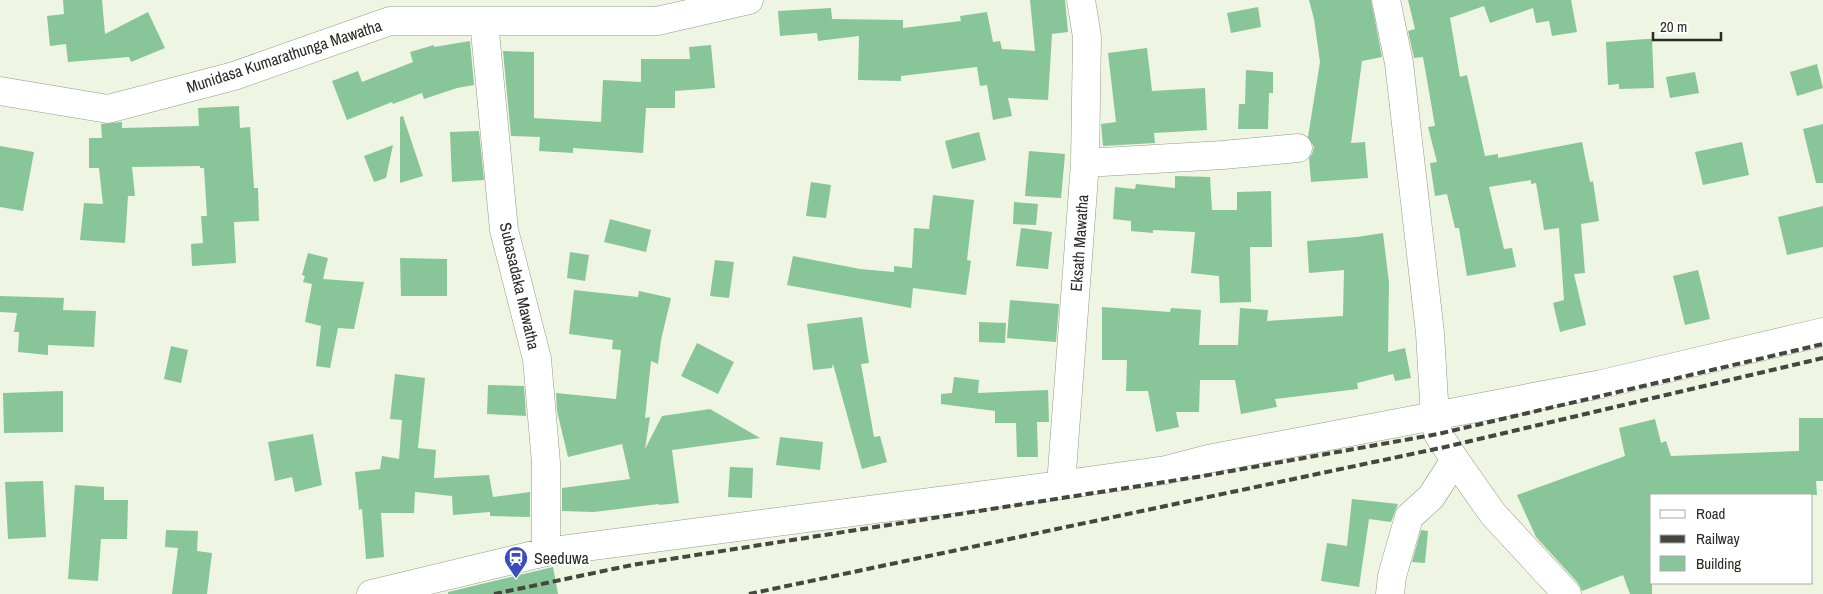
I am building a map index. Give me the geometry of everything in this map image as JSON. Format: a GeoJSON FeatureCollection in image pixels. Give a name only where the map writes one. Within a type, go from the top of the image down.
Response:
{"type":"FeatureCollection","features":[{"type":"Feature","properties":{"kind":"street","name":"Munidasa Kumarathunga Mawatha"},"geometry":{"type":"LineString","coordinates":[[0,91],[108,109],[234,76],[390,21],[484,21],[572,11],[657,21],[749,0]]}},
{"type":"Feature","properties":{"kind":"street","name":"Eksath Mawatha"},"geometry":{"type":"LineString","coordinates":[[1061,485],[1085,163],[1086,37],[1081,0]]}},
{"type":"Feature","properties":{"kind":"street"},"geometry":{"type":"LineString","coordinates":[[1386,0],[1399,63],[1430,333],[1435,417],[1438,434],[1492,514],[1567,594]]}},
{"type":"Feature","properties":{"kind":"street","name":"Subasadaka Mawatha"},"geometry":{"type":"LineString","coordinates":[[484,21],[504,230],[537,359],[546,463],[546,552]]}},
{"type":"Feature","properties":{"kind":"street"},"geometry":{"type":"LineString","coordinates":[[1085,163],[1223,156],[1298,148]]}},
{"type":"Feature","properties":{"kind":"street"},"geometry":{"type":"LineString","coordinates":[[371,594],[546,552],[1166,470],[1208,459],[1602,384],[1823,332]]}},
{"type":"Feature","properties":{"kind":"street"},"geometry":{"type":"LineString","coordinates":[[1390,594],[1392,576],[1409,517],[1431,496],[1454,460]]}},
{"type":"Feature","properties":{"kind":"building"},"geometry":{"type":"Polygon","coordinates":[[[63,0],[102,0],[105,34],[148,12],[165,48],[131,62],[129,57],[68,62],[66,44],[50,46],[47,16],[64,14],[63,0]]]}},
{"type":"Feature","properties":{"kind":"building"},"geometry":{"type":"Polygon","coordinates":[[[1030,0],[1065,0],[1068,32],[1052,34],[1048,100],[1008,98],[1012,116],[993,120],[987,85],[980,86],[977,67],[901,76],[901,81],[858,80],[859,36],[818,41],[817,33],[780,36],[778,11],[831,8],[832,19],[903,20],[903,28],[961,21],[960,16],[987,12],[993,42],[1000,41],[1002,49],[1035,51],[1030,0]]]}},
{"type":"Feature","properties":{"kind":"building"},"geometry":{"type":"Polygon","coordinates":[[[1309,0],[1371,0],[1382,57],[1362,61],[1351,143],[1365,142],[1368,178],[1311,182],[1309,158],[1314,147],[1308,137],[1320,62],[1314,19],[1309,0]]]}},
{"type":"Feature","properties":{"kind":"building"},"geometry":{"type":"Polygon","coordinates":[[[1408,0],[1571,0],[1577,32],[1552,36],[1549,21],[1536,23],[1533,8],[1490,23],[1484,6],[1450,18],[1460,77],[1467,75],[1485,156],[1498,154],[1498,158],[1582,142],[1590,182],[1593,181],[1599,221],[1581,224],[1585,273],[1574,274],[1586,325],[1560,332],[1553,303],[1564,300],[1559,228],[1544,230],[1536,183],[1531,184],[1531,180],[1489,187],[1504,249],[1512,248],[1516,267],[1467,276],[1459,228],[1455,228],[1447,194],[1435,196],[1430,163],[1437,162],[1428,127],[1435,126],[1423,57],[1414,58],[1408,31],[1415,29],[1408,0]]]}},
{"type":"Feature","properties":{"kind":"building"},"geometry":{"type":"Polygon","coordinates":[[[1258,7],[1261,27],[1231,33],[1227,13],[1258,7]]]}},
{"type":"Feature","properties":{"kind":"building"},"geometry":{"type":"Polygon","coordinates":[[[1652,39],[1654,88],[1619,89],[1619,84],[1608,85],[1606,42],[1652,39]]]}},
{"type":"Feature","properties":{"kind":"building"},"geometry":{"type":"Polygon","coordinates":[[[470,41],[474,85],[457,88],[424,99],[422,93],[393,104],[392,102],[347,120],[332,81],[358,71],[362,82],[413,62],[410,52],[434,45],[434,47],[470,41]]]}},
{"type":"Feature","properties":{"kind":"building"},"geometry":{"type":"Polygon","coordinates":[[[711,45],[715,88],[675,91],[675,108],[646,108],[643,153],[573,148],[573,153],[539,151],[540,137],[511,136],[503,51],[534,52],[534,118],[601,122],[603,80],[641,82],[641,59],[690,59],[689,47],[711,45]]]}},
{"type":"Feature","properties":{"kind":"building"},"geometry":{"type":"Polygon","coordinates":[[[1147,48],[1152,91],[1205,88],[1207,130],[1154,133],[1155,143],[1103,146],[1101,124],[1116,122],[1108,53],[1147,48]]]}},
{"type":"Feature","properties":{"kind":"building"},"geometry":{"type":"Polygon","coordinates":[[[1817,64],[1823,88],[1797,96],[1790,72],[1817,64]]]}},
{"type":"Feature","properties":{"kind":"building"},"geometry":{"type":"Polygon","coordinates":[[[1246,70],[1273,72],[1273,93],[1269,93],[1268,129],[1238,129],[1239,104],[1245,104],[1246,70]]]}},
{"type":"Feature","properties":{"kind":"building"},"geometry":{"type":"Polygon","coordinates":[[[1695,72],[1699,93],[1670,98],[1666,77],[1695,72]]]}},
{"type":"Feature","properties":{"kind":"building"},"geometry":{"type":"Polygon","coordinates":[[[239,106],[240,128],[250,127],[254,188],[258,188],[259,221],[234,222],[236,263],[192,266],[191,244],[203,243],[201,216],[207,216],[204,168],[200,168],[200,166],[132,167],[135,196],[128,196],[125,243],[80,240],[84,203],[103,204],[99,168],[89,168],[89,138],[102,138],[101,124],[122,122],[122,128],[199,126],[198,108],[239,106]]]}},
{"type":"Feature","properties":{"kind":"building"},"geometry":{"type":"Polygon","coordinates":[[[403,116],[423,176],[400,183],[400,117],[403,116]]]}},
{"type":"Feature","properties":{"kind":"building"},"geometry":{"type":"Polygon","coordinates":[[[1823,124],[1823,183],[1816,183],[1803,129],[1823,124]]]}},
{"type":"Feature","properties":{"kind":"building"},"geometry":{"type":"Polygon","coordinates":[[[479,131],[484,180],[452,182],[450,132],[479,131]]]}},
{"type":"Feature","properties":{"kind":"building"},"geometry":{"type":"Polygon","coordinates":[[[979,132],[986,160],[952,169],[945,141],[979,132]]]}},
{"type":"Feature","properties":{"kind":"building"},"geometry":{"type":"Polygon","coordinates":[[[1742,142],[1749,175],[1703,185],[1695,152],[1742,142]]]}},
{"type":"Feature","properties":{"kind":"building"},"geometry":{"type":"Polygon","coordinates":[[[393,145],[386,178],[374,182],[364,156],[393,145]]]}},
{"type":"Feature","properties":{"kind":"building"},"geometry":{"type":"Polygon","coordinates":[[[0,146],[34,152],[23,211],[0,207],[0,146]]]}},
{"type":"Feature","properties":{"kind":"building"},"geometry":{"type":"Polygon","coordinates":[[[1029,151],[1065,154],[1061,198],[1025,196],[1029,151]]]}},
{"type":"Feature","properties":{"kind":"building"},"geometry":{"type":"Polygon","coordinates":[[[1175,176],[1210,177],[1212,210],[1237,210],[1237,192],[1271,191],[1272,247],[1250,247],[1251,302],[1220,303],[1219,276],[1191,273],[1195,232],[1153,230],[1153,233],[1131,231],[1131,221],[1113,219],[1115,187],[1135,189],[1136,184],[1175,188],[1175,176]]]}},
{"type":"Feature","properties":{"kind":"building"},"geometry":{"type":"Polygon","coordinates":[[[811,182],[831,185],[826,218],[806,216],[811,182]]]}},
{"type":"Feature","properties":{"kind":"building"},"geometry":{"type":"Polygon","coordinates":[[[933,195],[974,200],[967,260],[971,261],[966,295],[913,288],[911,308],[787,285],[793,256],[860,269],[894,272],[894,266],[912,268],[914,228],[929,229],[933,195]]]}},
{"type":"Feature","properties":{"kind":"building"},"geometry":{"type":"Polygon","coordinates":[[[1014,202],[1038,204],[1036,225],[1013,224],[1014,202]]]}},
{"type":"Feature","properties":{"kind":"building"},"geometry":{"type":"Polygon","coordinates":[[[1823,206],[1823,247],[1787,255],[1778,217],[1823,206]]]}},
{"type":"Feature","properties":{"kind":"building"},"geometry":{"type":"Polygon","coordinates":[[[610,219],[651,230],[646,252],[604,242],[610,219]]]}},
{"type":"Feature","properties":{"kind":"building"},"geometry":{"type":"Polygon","coordinates":[[[1021,228],[1052,232],[1048,269],[1016,266],[1021,228]]]}},
{"type":"Feature","properties":{"kind":"building"},"geometry":{"type":"Polygon","coordinates":[[[1383,233],[1389,283],[1388,352],[1405,348],[1411,378],[1395,381],[1393,374],[1357,383],[1358,389],[1275,399],[1277,407],[1241,414],[1235,380],[1200,380],[1199,412],[1176,412],[1179,427],[1156,432],[1148,391],[1126,391],[1127,360],[1102,360],[1102,307],[1170,312],[1171,308],[1201,310],[1199,345],[1238,345],[1240,308],[1268,310],[1267,321],[1343,316],[1344,270],[1309,273],[1307,241],[1383,233]]]}},
{"type":"Feature","properties":{"kind":"building"},"geometry":{"type":"Polygon","coordinates":[[[570,252],[589,255],[585,281],[567,278],[570,252]]]}},
{"type":"Feature","properties":{"kind":"building"},"geometry":{"type":"Polygon","coordinates":[[[308,253],[328,258],[323,279],[364,282],[354,329],[338,328],[330,368],[316,366],[321,326],[305,322],[312,284],[303,282],[305,276],[302,275],[308,253]]]}},
{"type":"Feature","properties":{"kind":"building"},"geometry":{"type":"Polygon","coordinates":[[[400,258],[447,259],[447,296],[401,296],[400,258]]]}},
{"type":"Feature","properties":{"kind":"building"},"geometry":{"type":"Polygon","coordinates":[[[715,260],[734,262],[729,298],[710,296],[715,260]]]}},
{"type":"Feature","properties":{"kind":"building"},"geometry":{"type":"Polygon","coordinates":[[[1698,270],[1710,319],[1685,325],[1673,276],[1698,270]]]}},
{"type":"Feature","properties":{"kind":"building"},"geometry":{"type":"Polygon","coordinates":[[[574,290],[638,297],[639,291],[671,298],[661,340],[658,364],[651,361],[645,418],[650,417],[645,449],[662,416],[710,409],[760,438],[672,450],[679,503],[594,512],[562,511],[562,488],[630,479],[622,444],[568,457],[557,411],[556,393],[616,399],[621,350],[612,349],[613,340],[569,334],[574,290]]]}},
{"type":"Feature","properties":{"kind":"building"},"geometry":{"type":"Polygon","coordinates":[[[0,296],[64,298],[63,310],[96,311],[94,347],[48,345],[48,355],[18,352],[19,332],[14,332],[17,313],[0,312],[0,296]]]}},
{"type":"Feature","properties":{"kind":"building"},"geometry":{"type":"Polygon","coordinates":[[[1010,300],[1059,304],[1056,342],[1007,338],[1010,300]]]}},
{"type":"Feature","properties":{"kind":"building"},"geometry":{"type":"Polygon","coordinates":[[[862,317],[869,363],[861,364],[874,437],[880,436],[887,462],[862,469],[833,364],[832,368],[813,370],[807,324],[862,317]]]}},
{"type":"Feature","properties":{"kind":"building"},"geometry":{"type":"Polygon","coordinates":[[[979,322],[1006,323],[1005,343],[979,342],[979,322]]]}},
{"type":"Feature","properties":{"kind":"building"},"geometry":{"type":"Polygon","coordinates":[[[697,343],[734,362],[718,394],[681,376],[697,343]]]}},
{"type":"Feature","properties":{"kind":"building"},"geometry":{"type":"Polygon","coordinates":[[[171,346],[188,350],[181,383],[164,379],[171,346]]]}},
{"type":"Feature","properties":{"kind":"building"},"geometry":{"type":"Polygon","coordinates":[[[395,374],[425,378],[418,448],[436,450],[434,478],[489,475],[493,497],[530,492],[530,517],[490,516],[490,512],[453,515],[452,496],[415,492],[414,513],[381,513],[384,557],[366,559],[362,509],[359,510],[355,472],[380,469],[382,456],[399,459],[402,420],[390,419],[395,374]]]}},
{"type":"Feature","properties":{"kind":"building"},"geometry":{"type":"Polygon","coordinates":[[[954,377],[979,380],[978,393],[1048,390],[1049,422],[1037,422],[1038,457],[1017,457],[1016,423],[995,423],[995,411],[941,404],[941,394],[952,393],[954,377]]]}},
{"type":"Feature","properties":{"kind":"building"},"geometry":{"type":"Polygon","coordinates":[[[488,385],[524,386],[526,416],[487,414],[488,385]]]}},
{"type":"Feature","properties":{"kind":"building"},"geometry":{"type":"Polygon","coordinates":[[[63,391],[63,432],[4,433],[3,393],[63,391]]]}},
{"type":"Feature","properties":{"kind":"building"},"geometry":{"type":"Polygon","coordinates":[[[1799,418],[1823,418],[1823,481],[1816,481],[1817,495],[1650,494],[1650,584],[1652,584],[1652,594],[1630,594],[1623,575],[1582,591],[1578,583],[1536,537],[1517,495],[1625,456],[1619,428],[1655,419],[1661,443],[1666,441],[1671,456],[1799,451],[1799,418]]]}},
{"type":"Feature","properties":{"kind":"building"},"geometry":{"type":"Polygon","coordinates":[[[313,434],[322,485],[295,492],[292,477],[275,481],[268,442],[313,434]]]}},
{"type":"Feature","properties":{"kind":"building"},"geometry":{"type":"Polygon","coordinates":[[[780,437],[823,442],[820,470],[776,465],[780,437]]]}},
{"type":"Feature","properties":{"kind":"building"},"geometry":{"type":"Polygon","coordinates":[[[730,467],[753,468],[752,498],[728,497],[730,467]]]}},
{"type":"Feature","properties":{"kind":"building"},"geometry":{"type":"Polygon","coordinates":[[[43,481],[46,537],[8,539],[5,482],[43,481]]]}},
{"type":"Feature","properties":{"kind":"building"},"geometry":{"type":"Polygon","coordinates":[[[75,485],[104,487],[104,500],[128,500],[127,539],[101,539],[98,581],[68,579],[75,485]]]}},
{"type":"Feature","properties":{"kind":"building"},"geometry":{"type":"Polygon","coordinates":[[[1352,499],[1398,504],[1391,522],[1369,519],[1359,587],[1321,581],[1327,543],[1347,546],[1352,499]]]}},
{"type":"Feature","properties":{"kind":"building"},"geometry":{"type":"Polygon","coordinates":[[[166,530],[198,531],[197,551],[212,553],[207,594],[172,594],[178,548],[165,547],[166,530]]]}},
{"type":"Feature","properties":{"kind":"building"},"geometry":{"type":"Polygon","coordinates":[[[1421,530],[1428,531],[1425,563],[1412,562],[1421,530]]]}},
{"type":"Feature","properties":{"kind":"building","name":"Seeduwa"},"geometry":{"type":"Polygon","coordinates":[[[553,567],[558,594],[448,594],[448,592],[553,567]]]}},
{"type":"Feature","properties":{"kind":"railway"},"geometry":{"type":"LineString","coordinates":[[494,594],[632,565],[1203,476],[1438,434],[1823,344]]}},
{"type":"Feature","properties":{"kind":"railway"},"geometry":{"type":"LineString","coordinates":[[749,594],[1445,447],[1823,358]]}},
{"type":"Feature","properties":{"kind":"place","name":"Seeduwa"},"geometry":{"type":"Point","coordinates":[516,579]}}]}
